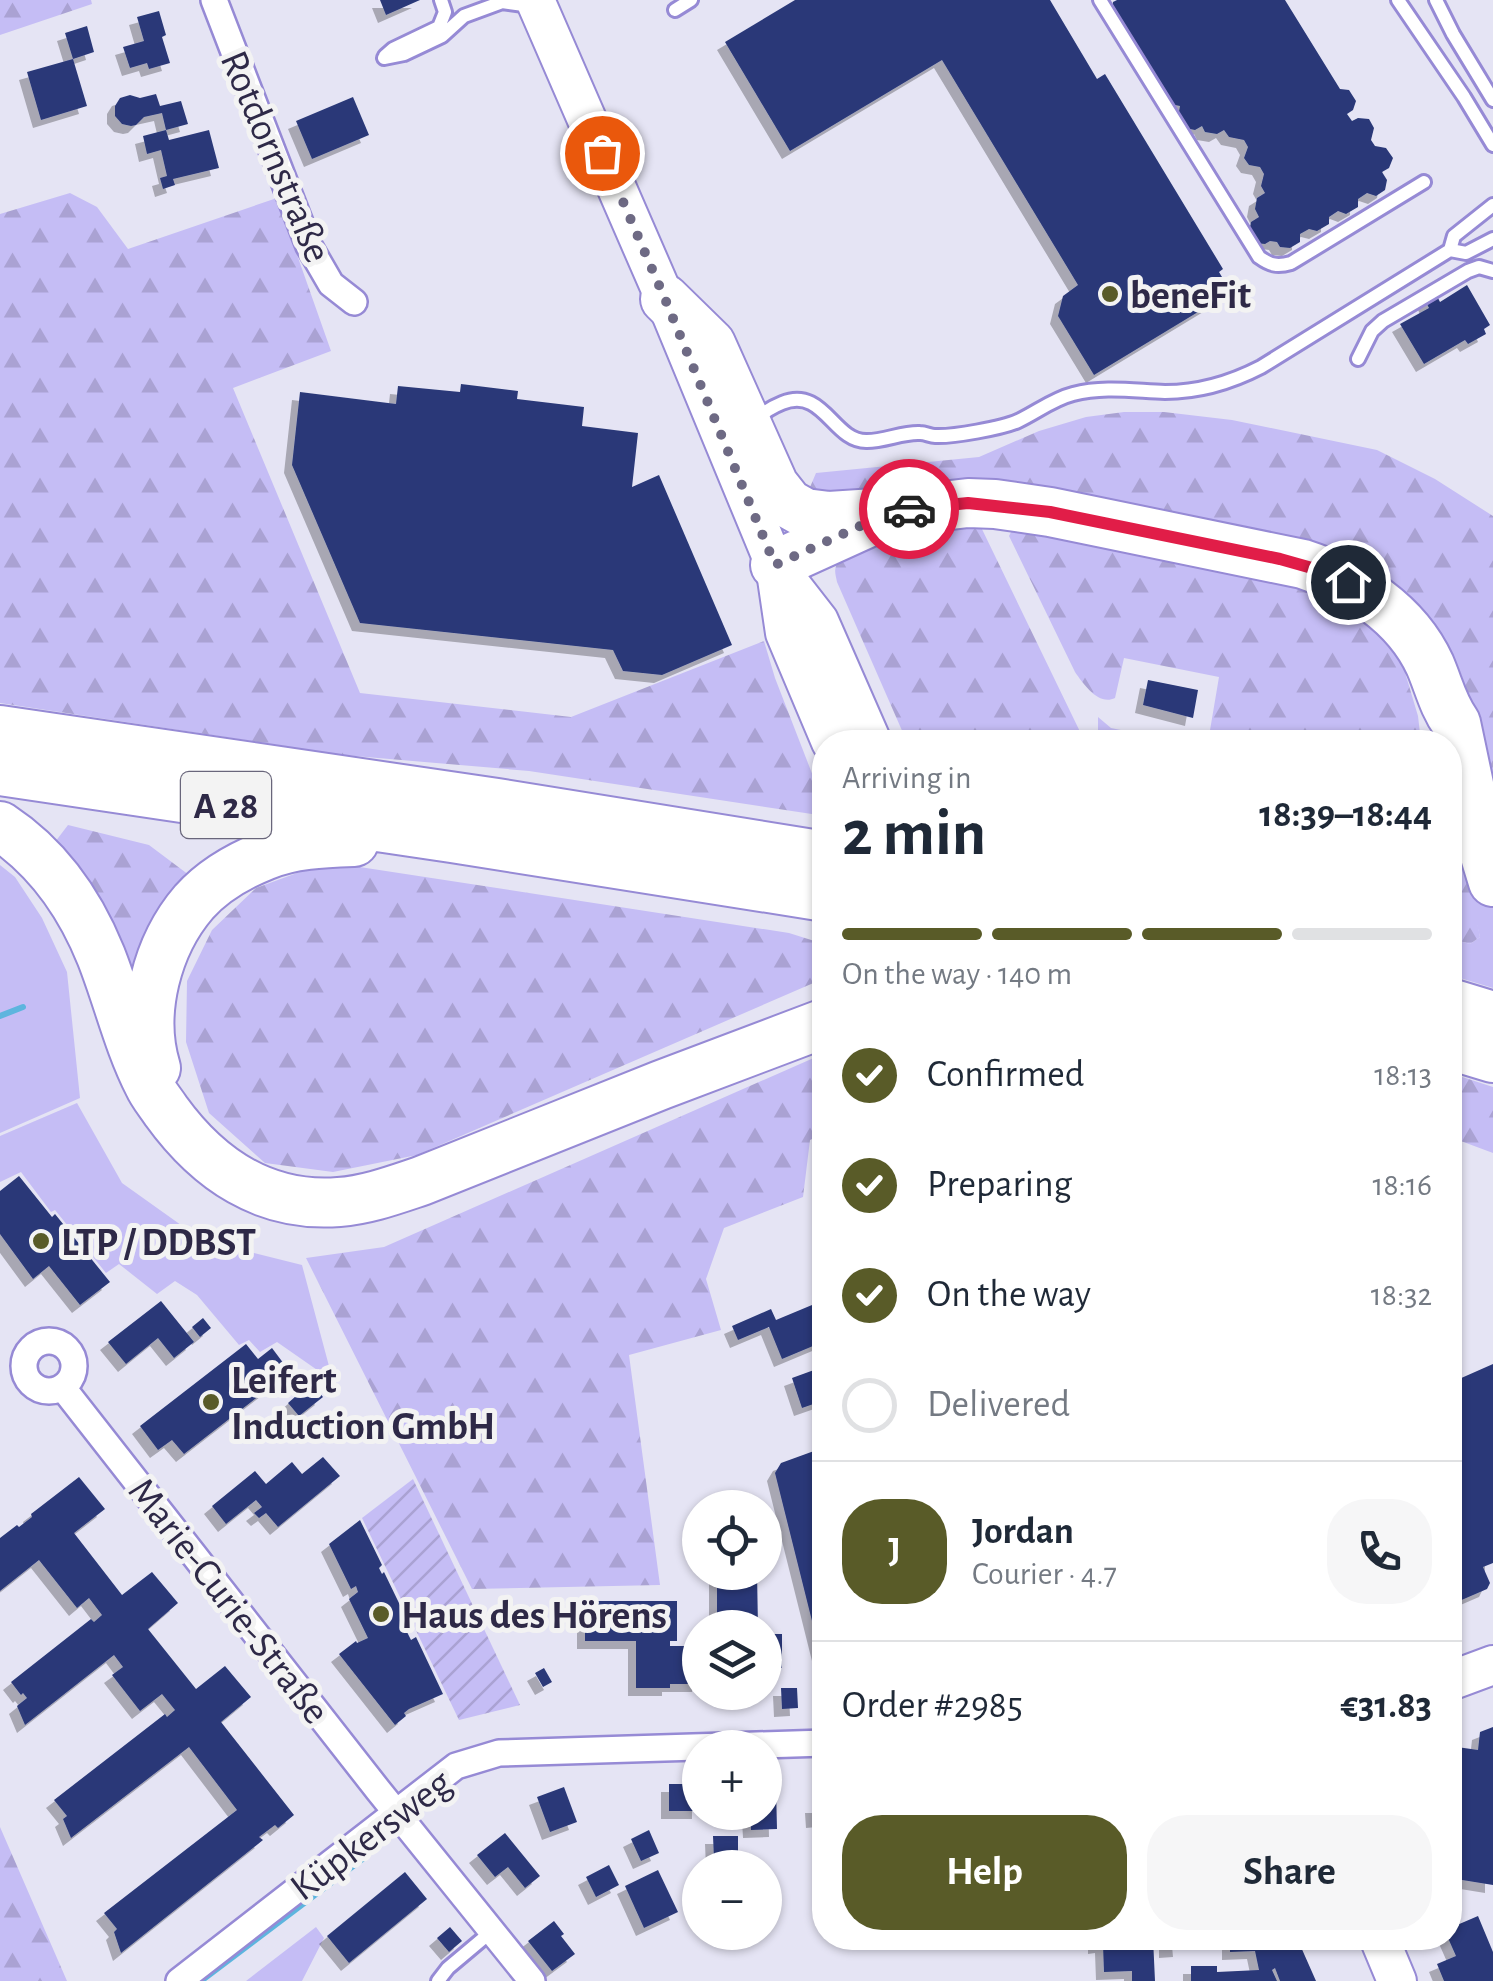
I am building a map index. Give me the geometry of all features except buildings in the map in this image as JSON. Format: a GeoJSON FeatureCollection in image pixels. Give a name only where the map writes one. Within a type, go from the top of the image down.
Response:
{"type":"FeatureCollection","features":[{"type":"Feature","properties":{"kind":"highway"},"geometry":{"type":"LineString","coordinates":[[665,299],[774,410],[774,485],[789,504],[805,514],[891,512],[968,503],[1050,512],[1319,570],[1363,590],[1407,630],[1428,661],[1443,725]]}},
{"type":"Feature","properties":{"kind":"highway"},"geometry":{"type":"LineString","coordinates":[[775,565],[891,512]]}},
{"type":"Feature","properties":{"kind":"highway","name":"A 28"},"geometry":{"type":"LineString","coordinates":[[0,730],[812,854]]}},
{"type":"Feature","properties":{"kind":"highway"},"geometry":{"type":"LineString","coordinates":[[1462,751],[1493,882]]}},
{"type":"Feature","properties":{"kind":"highway","name":"A 28"},"geometry":{"type":"LineString","coordinates":[[0,771],[812,895]]}},
{"type":"Feature","properties":{"kind":"highway"},"geometry":{"type":"LineString","coordinates":[[0,826],[38,856],[82,916],[150,1088],[180,1131],[206,1158],[245,1184],[290,1200],[339,1202],[420,1181],[812,1028]]}},
{"type":"Feature","properties":{"kind":"highway"},"geometry":{"type":"LineString","coordinates":[[180,1131],[154,1060],[150,1022],[154,978],[170,939],[194,902],[224,876],[266,854],[315,844],[452,838]]}},
{"type":"Feature","properties":{"kind":"highway"},"geometry":{"type":"LineString","coordinates":[[1462,1007],[1493,1016]]}},
{"type":"Feature","properties":{"kind":"highway"},"geometry":{"type":"LineString","coordinates":[[1462,1049],[1493,1058]]}},
{"type":"Feature","properties":{"kind":"street","name":"Rotdornstraße"},"geometry":{"type":"LineString","coordinates":[[214,0],[309,246],[331,284],[354,302]]}},
{"type":"Feature","properties":{"kind":"street"},"geometry":{"type":"LineString","coordinates":[[536,4],[665,299],[775,565],[785,634],[826,730]]}},
{"type":"Feature","properties":{"kind":"street"},"geometry":{"type":"LineString","coordinates":[[775,565],[819,621],[867,730]]}},
{"type":"Feature","properties":{"kind":"street","name":"Marie-Curie-Straße"},"geometry":{"type":"LineString","coordinates":[[63,1388],[530,1980]]}},
{"type":"Feature","properties":{"kind":"street"},"geometry":{"type":"LineString","coordinates":[[1462,1677],[1493,1665]]}},
{"type":"Feature","properties":{"kind":"street","name":"Küpkersweg"},"geometry":{"type":"LineString","coordinates":[[180,1981],[456,1766],[499,1753],[812,1743]]}},
{"type":"Feature","properties":{"kind":"street"},"geometry":{"type":"LineString","coordinates":[[1384,1950],[1397,1981]]}},
{"type":"Feature","properties":{"kind":"lane"},"geometry":{"type":"LineString","coordinates":[[441,0],[446,12],[439,26],[393,49],[384,58],[404,54],[442,36],[464,16],[502,2],[536,4]]}},
{"type":"Feature","properties":{"kind":"lane"},"geometry":{"type":"LineString","coordinates":[[675,10],[692,0]]}},
{"type":"Feature","properties":{"kind":"lane"},"geometry":{"type":"LineString","coordinates":[[1100,0],[1259,256],[1268,264],[1291,263],[1424,182]]}},
{"type":"Feature","properties":{"kind":"lane"},"geometry":{"type":"LineString","coordinates":[[1398,0],[1493,145]]}},
{"type":"Feature","properties":{"kind":"lane"},"geometry":{"type":"LineString","coordinates":[[1436,0],[1493,100]]}},
{"type":"Feature","properties":{"kind":"lane"},"geometry":{"type":"LineString","coordinates":[[1450,250],[1454,236],[1493,205]]}},
{"type":"Feature","properties":{"kind":"lane"},"geometry":{"type":"LineString","coordinates":[[774,410],[806,400],[823,410],[846,434],[866,441],[997,427],[1018,422],[1072,394],[1106,389],[1201,390],[1261,367],[1450,250],[1466,252],[1493,239]]}},
{"type":"Feature","properties":{"kind":"lane"},"geometry":{"type":"LineString","coordinates":[[1358,359],[1372,332],[1383,321],[1468,271],[1479,267],[1493,271]]}},
{"type":"Feature","properties":{"kind":"lane"},"geometry":{"type":"LineString","coordinates":[[438,1981],[492,1931]]}},
{"type":"Feature","properties":{"kind":"green space"},"geometry":{"type":"Polygon","coordinates":[[[0,0],[91,0],[92,4],[0,35],[0,0]]]}},
{"type":"Feature","properties":{"kind":"green space"},"geometry":{"type":"Polygon","coordinates":[[[70,193],[97,207],[128,249],[277,198],[331,351],[233,388],[360,693],[571,717],[764,641],[812,773],[812,814],[529,771],[343,755],[0,703],[0,214],[70,193]]]}},
{"type":"Feature","properties":{"kind":"green space"},"geometry":{"type":"Polygon","coordinates":[[[1124,412],[1232,420],[1377,450],[1435,479],[1493,516],[1493,811],[1474,715],[1448,646],[1421,613],[1370,575],[805,499],[816,473],[979,457],[1039,431],[1086,417],[1124,412]]]}},
{"type":"Feature","properties":{"kind":"green space"},"geometry":{"type":"Polygon","coordinates":[[[980,525],[1079,730],[902,730],[835,572],[845,557],[860,549],[926,532],[980,525]]]}},
{"type":"Feature","properties":{"kind":"green space"},"geometry":{"type":"Polygon","coordinates":[[[1033,526],[1341,597],[1391,646],[1404,669],[1420,730],[1210,730],[1219,677],[1124,658],[1115,698],[1098,697],[1075,672],[1009,536],[1012,530],[1033,526]]]}},
{"type":"Feature","properties":{"kind":"green space"},"geometry":{"type":"Polygon","coordinates":[[[1098,717],[1111,728],[1121,730],[1098,730],[1098,717]]]}},
{"type":"Feature","properties":{"kind":"green space"},"geometry":{"type":"Polygon","coordinates":[[[1462,803],[1493,905],[1493,988],[1462,979],[1462,942],[1470,944],[1480,937],[1462,864],[1462,803]]]}},
{"type":"Feature","properties":{"kind":"green space"},"geometry":{"type":"Polygon","coordinates":[[[68,825],[149,845],[197,881],[143,973],[124,969],[52,846],[68,825]]]}},
{"type":"Feature","properties":{"kind":"green space"},"geometry":{"type":"Polygon","coordinates":[[[1462,860],[1480,937],[1470,944],[1462,942],[1462,860]]]}},
{"type":"Feature","properties":{"kind":"green space"},"geometry":{"type":"Polygon","coordinates":[[[327,862],[789,933],[812,940],[812,984],[417,1155],[333,1172],[265,1163],[209,1113],[186,1042],[187,981],[212,930],[256,888],[327,862]]]}},
{"type":"Feature","properties":{"kind":"green space"},"geometry":{"type":"Polygon","coordinates":[[[0,865],[15,877],[42,918],[67,972],[80,1098],[0,1133],[0,865]]]}},
{"type":"Feature","properties":{"kind":"green space"},"geometry":{"type":"Polygon","coordinates":[[[812,1059],[812,1139],[803,1197],[724,1228],[706,1279],[721,1330],[629,1355],[660,1585],[472,1589],[306,1258],[384,1247],[812,1059]]]}},
{"type":"Feature","properties":{"kind":"green space"},"geometry":{"type":"Polygon","coordinates":[[[1462,1077],[1493,1087],[1493,1153],[1462,1141],[1462,1077]]]}},
{"type":"Feature","properties":{"kind":"green space"},"geometry":{"type":"Polygon","coordinates":[[[77,1103],[122,1183],[202,1240],[302,1265],[333,1381],[277,1342],[260,1352],[249,1340],[239,1345],[197,1295],[175,1281],[157,1294],[119,1264],[106,1273],[21,1172],[0,1182],[0,1136],[77,1103]]]}},
{"type":"Feature","properties":{"kind":"green space"},"geometry":{"type":"Polygon","coordinates":[[[413,1479],[520,1705],[459,1720],[362,1518],[413,1479]]]}},
{"type":"Feature","properties":{"kind":"green space"},"geometry":{"type":"Polygon","coordinates":[[[0,1827],[67,1981],[0,1981],[0,1827]]]}},
{"type":"Feature","properties":{"kind":"green space"},"geometry":{"type":"Polygon","coordinates":[[[316,1927],[324,1938],[302,1981],[246,1981],[316,1927]]]}},
{"type":"Feature","properties":{"kind":"waterway"},"geometry":{"type":"LineString","coordinates":[[0,1016],[23,1007]]}},
{"type":"Feature","properties":{"kind":"waterway"},"geometry":{"type":"LineString","coordinates":[[201,1981],[365,1857]]}},
{"type":"Feature","properties":{"kind":"way so far"},"geometry":{"type":"LineString","coordinates":[[602,153],[775,565],[891,512],[909,509]]}},
{"type":"Feature","properties":{"kind":"place","name":"beneFit"},"geometry":{"type":"Point","coordinates":[1110,294]}},
{"type":"Feature","properties":{"kind":"place","name":"LTP / DDBST"},"geometry":{"type":"Point","coordinates":[41,1241]}},
{"type":"Feature","properties":{"kind":"place","name":"Leifert Induction GmbH"},"geometry":{"type":"Point","coordinates":[211,1402]}},
{"type":"Feature","properties":{"kind":"place","name":"Haus des Hörens"},"geometry":{"type":"Point","coordinates":[381,1614]}},
{"type":"Feature","properties":{"kind":"route"},"geometry":{"type":"LineString","coordinates":[[909,509],[968,503],[1050,512],[1280,559],[1348,582]]}}]}
